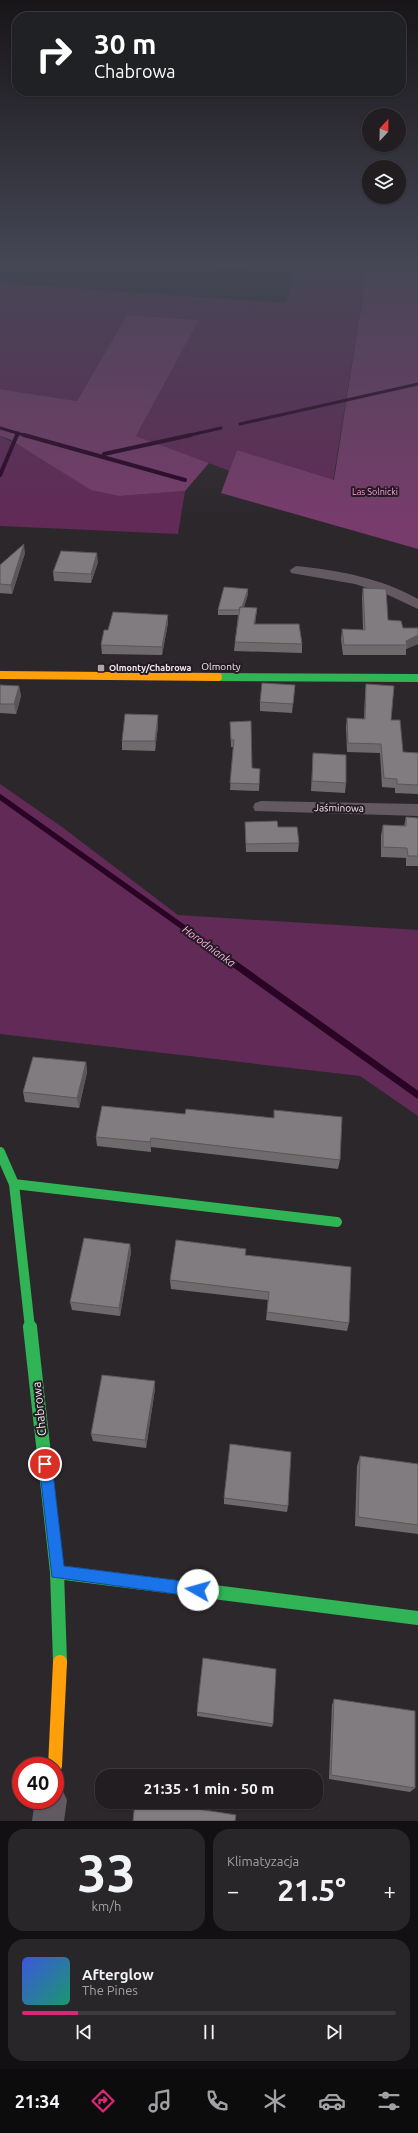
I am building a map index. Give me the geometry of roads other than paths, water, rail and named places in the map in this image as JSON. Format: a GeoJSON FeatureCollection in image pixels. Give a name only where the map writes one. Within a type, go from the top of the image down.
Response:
{"type":"FeatureCollection","features":[{"type":"Feature","properties":{"kind":"street"},"geometry":{"type":"LineString","coordinates":[[296,570],[332,575],[385,590],[407,598],[418,606]]}},
{"type":"Feature","properties":{"kind":"street","name":"Olmonty"},"geometry":{"type":"LineString","coordinates":[[0,675],[418,678]]}},
{"type":"Feature","properties":{"kind":"street","name":"Jaśminowa"},"geometry":{"type":"LineString","coordinates":[[260,807],[418,810]]}},
{"type":"Feature","properties":{"kind":"street","name":"Chabrowa"},"geometry":{"type":"LineString","coordinates":[[0,1152],[14,1184],[57,1572],[60,1668],[55,1757]]}},
{"type":"Feature","properties":{"kind":"street"},"geometry":{"type":"LineString","coordinates":[[14,1184],[337,1222]]}},
{"type":"Feature","properties":{"kind":"street"},"geometry":{"type":"LineString","coordinates":[[57,1572],[418,1618]]}},
{"type":"Feature","properties":{"kind":"street"},"geometry":{"type":"LineString","coordinates":[[48,1821],[50,1809]]}},
{"type":"Feature","properties":{"kind":"waterway"},"geometry":{"type":"LineString","coordinates":[[240,424],[418,384]]}},
{"type":"Feature","properties":{"kind":"waterway"},"geometry":{"type":"LineString","coordinates":[[0,428],[18,433]]}},
{"type":"Feature","properties":{"kind":"waterway"},"geometry":{"type":"LineString","coordinates":[[186,436],[221,428]]}},
{"type":"Feature","properties":{"kind":"waterway"},"geometry":{"type":"LineString","coordinates":[[18,433],[27,436]]}},
{"type":"Feature","properties":{"kind":"waterway"},"geometry":{"type":"LineString","coordinates":[[0,475],[17,435]]}},
{"type":"Feature","properties":{"kind":"waterway"},"geometry":{"type":"LineString","coordinates":[[24,435],[185,480]]}},
{"type":"Feature","properties":{"kind":"waterway"},"geometry":{"type":"LineString","coordinates":[[104,454],[191,435]]}},
{"type":"Feature","properties":{"kind":"waterway","name":"Horodnianka"},"geometry":{"type":"LineString","coordinates":[[0,797],[214,949]]}},
{"type":"Feature","properties":{"kind":"waterway","name":"Horodnianka"},"geometry":{"type":"LineString","coordinates":[[212,948],[418,1095]]}},
{"type":"Feature","properties":{"kind":"place","name":"Olmonty/Chabrowa"},"geometry":{"type":"Point","coordinates":[101,668]}},
{"type":"Feature","properties":{"kind":"park label","name":"Las Solnicki"},"geometry":{"type":"Point","coordinates":[375,492]}}]}
